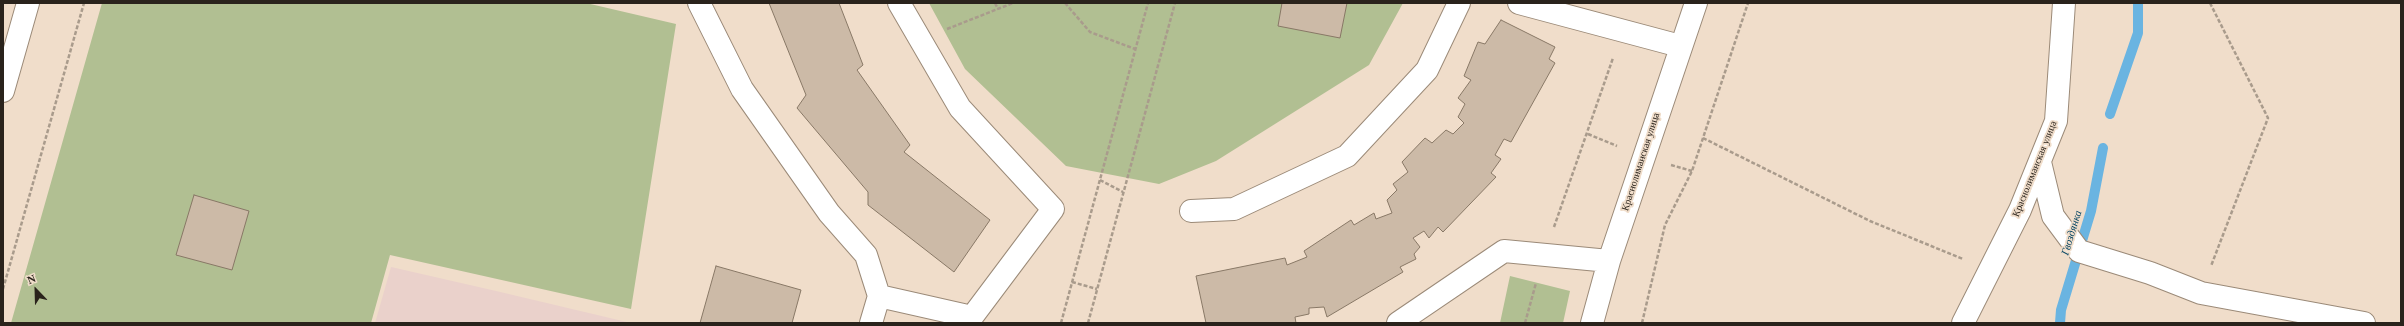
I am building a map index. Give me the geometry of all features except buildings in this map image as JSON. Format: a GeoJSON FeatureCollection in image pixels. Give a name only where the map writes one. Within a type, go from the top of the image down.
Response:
{"type":"FeatureCollection","features":[{"type":"Feature","properties":{"kind":"street"},"geometry":{"type":"LineString","coordinates":[[3,91],[28,3]]}},
{"type":"Feature","properties":{"kind":"street"},"geometry":{"type":"LineString","coordinates":[[699,3],[742,89],[829,213],[866,255],[879,296],[871,323]]}},
{"type":"Feature","properties":{"kind":"street"},"geometry":{"type":"LineString","coordinates":[[879,296],[972,317],[1053,209],[960,108],[899,3]]}},
{"type":"Feature","properties":{"kind":"street"},"geometry":{"type":"LineString","coordinates":[[1191,211],[1234,209],[1347,156],[1427,70],[1459,3]]}},
{"type":"Feature","properties":{"kind":"street"},"geometry":{"type":"LineString","coordinates":[[1519,3],[1680,46]]}},
{"type":"Feature","properties":{"kind":"street","name":"Краснолиманская улица"},"geometry":{"type":"LineString","coordinates":[[1592,323],[1609,261],[1680,46],[1696,3]]}},
{"type":"Feature","properties":{"kind":"street","name":"Краснолиманская улица"},"geometry":{"type":"LineString","coordinates":[[1963,323],[2020,210],[2056,121],[2064,3]]}},
{"type":"Feature","properties":{"kind":"street"},"geometry":{"type":"LineString","coordinates":[[2040,162],[2053,216],[2079,251],[2150,273],[2201,293],[2364,323]]}},
{"type":"Feature","properties":{"kind":"street"},"geometry":{"type":"LineString","coordinates":[[1398,323],[1504,251],[1609,261]]}},
{"type":"Feature","properties":{"kind":"path"},"geometry":{"type":"LineString","coordinates":[[3,289],[84,3]]}},
{"type":"Feature","properties":{"kind":"path"},"geometry":{"type":"LineString","coordinates":[[995,3],[998,9]]}},
{"type":"Feature","properties":{"kind":"path"},"geometry":{"type":"LineString","coordinates":[[920,40],[1013,3]]}},
{"type":"Feature","properties":{"kind":"path"},"geometry":{"type":"LineString","coordinates":[[1065,3],[1090,32],[1135,49]]}},
{"type":"Feature","properties":{"kind":"path"},"geometry":{"type":"LineString","coordinates":[[1061,323],[1148,3]]}},
{"type":"Feature","properties":{"kind":"path"},"geometry":{"type":"LineString","coordinates":[[1088,323],[1175,3]]}},
{"type":"Feature","properties":{"kind":"path"},"geometry":{"type":"LineString","coordinates":[[1642,323],[1665,225],[1692,171],[1748,3]]}},
{"type":"Feature","properties":{"kind":"path"},"geometry":{"type":"LineString","coordinates":[[2201,293],[2268,118],[2210,3]]}},
{"type":"Feature","properties":{"kind":"path"},"geometry":{"type":"LineString","coordinates":[[1525,323],[1544,255],[1588,134],[1622,30]]}},
{"type":"Feature","properties":{"kind":"path"},"geometry":{"type":"LineString","coordinates":[[1703,138],[1870,221],[1990,270]]}},
{"type":"Feature","properties":{"kind":"path"},"geometry":{"type":"LineString","coordinates":[[1100,180],[1123,192]]}},
{"type":"Feature","properties":{"kind":"path"},"geometry":{"type":"LineString","coordinates":[[1072,282],[1097,289]]}},
{"type":"Feature","properties":{"kind":"shaded area"},"geometry":{"type":"Polygon","coordinates":[[[391,267],[496,291],[631,323],[375,323],[391,267]]]}},
{"type":"Feature","properties":{"kind":"green space"},"geometry":{"type":"Polygon","coordinates":[[[102,3],[586,3],[676,24],[631,309],[390,255],[371,323],[11,323],[102,3]]]}},
{"type":"Feature","properties":{"kind":"green space"},"geometry":{"type":"Polygon","coordinates":[[[929,3],[1403,3],[1369,65],[1216,161],[1159,184],[1066,166],[965,69],[929,3]]]}},
{"type":"Feature","properties":{"kind":"green space"},"geometry":{"type":"Polygon","coordinates":[[[1510,276],[1570,291],[1563,323],[1500,323],[1510,276]]]}},
{"type":"Feature","properties":{"kind":"waterway","name":"Гвоздянка"},"geometry":{"type":"LineString","coordinates":[[2110,114],[2138,33],[2138,3]]}},
{"type":"Feature","properties":{"kind":"waterway","name":"Гвоздянка"},"geometry":{"type":"LineString","coordinates":[[2060,323],[2061,310],[2091,211],[2103,148]]}}]}
